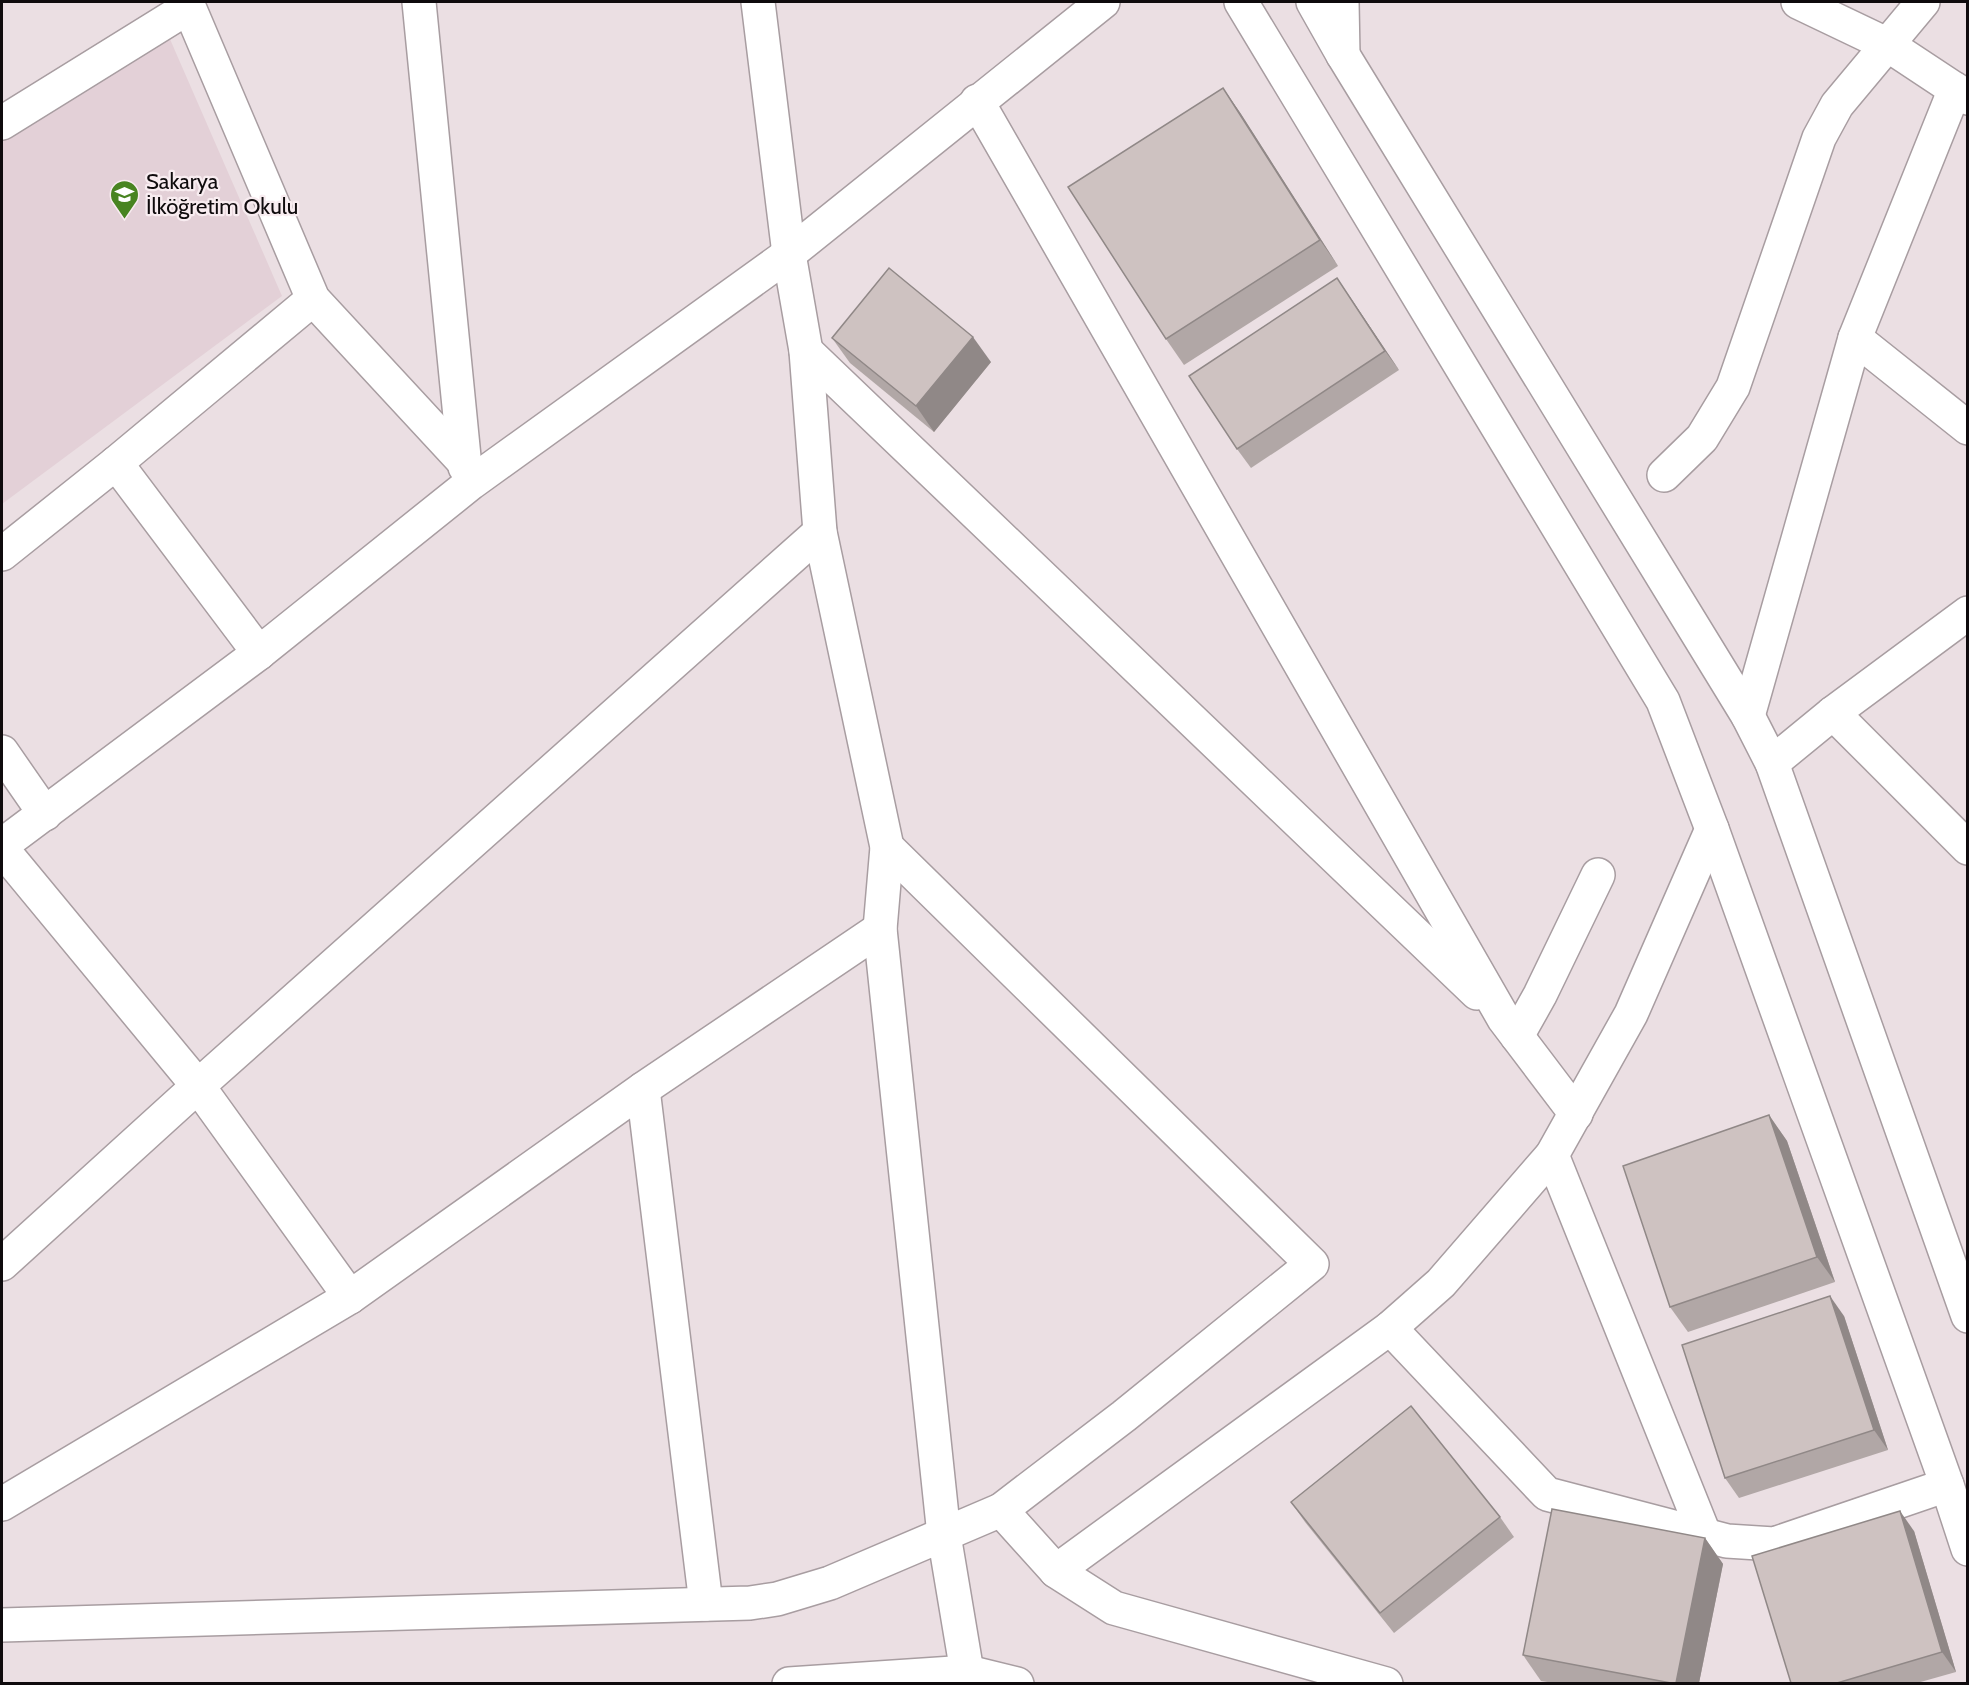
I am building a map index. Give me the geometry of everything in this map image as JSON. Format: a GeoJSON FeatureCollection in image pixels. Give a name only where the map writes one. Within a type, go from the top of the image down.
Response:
{"type":"FeatureCollection","features":[{"type":"Feature","properties":{"kind":"street"},"geometry":{"type":"LineString","coordinates":[[419,2],[468,473]]}},
{"type":"Feature","properties":{"kind":"street"},"geometry":{"type":"LineString","coordinates":[[758,2],[789,254],[806,351],[820,532],[887,847],[880,929],[944,1535],[969,1678]]}},
{"type":"Feature","properties":{"kind":"street"},"geometry":{"type":"LineString","coordinates":[[350,1297],[198,1086],[2,847],[260,653],[468,473],[789,254],[1103,2]]}},
{"type":"Feature","properties":{"kind":"street"},"geometry":{"type":"LineString","coordinates":[[1242,2],[1663,701],[1712,829],[1968,1549]]}},
{"type":"Feature","properties":{"kind":"street"},"geometry":{"type":"LineString","coordinates":[[1313,2],[1343,55],[1748,716],[1772,763],[1968,1316]]}},
{"type":"Feature","properties":{"kind":"street"},"geometry":{"type":"LineString","coordinates":[[1342,2],[1343,55]]}},
{"type":"Feature","properties":{"kind":"street"},"geometry":{"type":"LineString","coordinates":[[1748,716],[1855,338],[1961,94],[1888,45],[1798,2]]}},
{"type":"Feature","properties":{"kind":"street"},"geometry":{"type":"LineString","coordinates":[[1664,475],[1702,438],[1733,387],[1819,138],[1837,105],[1923,2]]}},
{"type":"Feature","properties":{"kind":"street"},"geometry":{"type":"LineString","coordinates":[[2,123],[189,7],[313,298],[468,473]]}},
{"type":"Feature","properties":{"kind":"street"},"geometry":{"type":"LineString","coordinates":[[977,101],[1511,1027],[1576,1114]]}},
{"type":"Feature","properties":{"kind":"street"},"geometry":{"type":"LineString","coordinates":[[2,554],[116,463],[313,298]]}},
{"type":"Feature","properties":{"kind":"street"},"geometry":{"type":"LineString","coordinates":[[1855,338],[1968,428]]}},
{"type":"Feature","properties":{"kind":"street"},"geometry":{"type":"LineString","coordinates":[[806,351],[1511,1027]]}},
{"type":"Feature","properties":{"kind":"street"},"geometry":{"type":"LineString","coordinates":[[116,463],[260,653]]}},
{"type":"Feature","properties":{"kind":"street"},"geometry":{"type":"LineString","coordinates":[[2,1264],[198,1086],[820,532]]}},
{"type":"Feature","properties":{"kind":"street"},"geometry":{"type":"LineString","coordinates":[[1772,763],[1833,713],[1968,612]]}},
{"type":"Feature","properties":{"kind":"street"},"geometry":{"type":"LineString","coordinates":[[1833,713],[1968,848]]}},
{"type":"Feature","properties":{"kind":"street"},"geometry":{"type":"LineString","coordinates":[[2,752],[45,814]]}},
{"type":"Feature","properties":{"kind":"street"},"geometry":{"type":"LineString","coordinates":[[1056,1571],[1390,1328],[1441,1282],[1552,1155],[1631,1014],[1712,829]]}},
{"type":"Feature","properties":{"kind":"street"},"geometry":{"type":"LineString","coordinates":[[2,1625],[750,1604],[777,1599],[830,1583],[1001,1510],[1124,1416],[1312,1264],[887,847]]}},
{"type":"Feature","properties":{"kind":"street"},"geometry":{"type":"LineString","coordinates":[[1511,1027],[1540,995],[1598,875]]}},
{"type":"Feature","properties":{"kind":"street"},"geometry":{"type":"LineString","coordinates":[[2,1504],[350,1297],[643,1089],[880,929]]}},
{"type":"Feature","properties":{"kind":"street"},"geometry":{"type":"LineString","coordinates":[[643,1089],[706,1604]]}},
{"type":"Feature","properties":{"kind":"street"},"geometry":{"type":"LineString","coordinates":[[1552,1155],[1705,1536]]}},
{"type":"Feature","properties":{"kind":"street"},"geometry":{"type":"LineString","coordinates":[[1390,1328],[1547,1494],[1727,1541],[1774,1544],[1947,1485]]}},
{"type":"Feature","properties":{"kind":"street"},"geometry":{"type":"LineString","coordinates":[[1001,1510],[1056,1571],[1114,1608],[1386,1683]]}},
{"type":"Feature","properties":{"kind":"street"},"geometry":{"type":"LineString","coordinates":[[789,1683],[969,1678],[1017,1683]]}},
{"type":"Feature","properties":{"kind":"shaded area","name":"Sakarya İlköğretim Okulu"},"geometry":{"type":"Polygon","coordinates":[[[166,30],[282,296],[2,504],[2,142],[166,30]]]}},
{"type":"Feature","properties":{"kind":"building"},"geometry":{"type":"Polygon","coordinates":[[[1223,88],[1320,240],[1166,339],[1068,187],[1223,88]]]}},
{"type":"Feature","properties":{"kind":"building"},"geometry":{"type":"Polygon","coordinates":[[[889,268],[973,337],[916,406],[832,338],[889,268]]]}},
{"type":"Feature","properties":{"kind":"building"},"geometry":{"type":"Polygon","coordinates":[[[1337,278],[1385,351],[1237,449],[1189,376],[1337,278]]]}},
{"type":"Feature","properties":{"kind":"building"},"geometry":{"type":"Polygon","coordinates":[[[1769,1115],[1817,1257],[1670,1307],[1623,1166],[1769,1115]]]}},
{"type":"Feature","properties":{"kind":"building"},"geometry":{"type":"Polygon","coordinates":[[[1830,1296],[1874,1430],[1725,1478],[1682,1345],[1830,1296]]]}},
{"type":"Feature","properties":{"kind":"building"},"geometry":{"type":"Polygon","coordinates":[[[1411,1406],[1500,1517],[1380,1613],[1291,1502],[1411,1406]]]}},
{"type":"Feature","properties":{"kind":"building"},"geometry":{"type":"Polygon","coordinates":[[[1552,1509],[1705,1538],[1676,1683],[1523,1655],[1552,1509]]]}},
{"type":"Feature","properties":{"kind":"building"},"geometry":{"type":"Polygon","coordinates":[[[1900,1511],[1942,1652],[1837,1683],[1791,1683],[1752,1556],[1900,1511]]]}},
{"type":"Feature","properties":{"kind":"place","name":"Sakarya İlköğretim Okulu"},"geometry":{"type":"Point","coordinates":[125,220]}}]}
